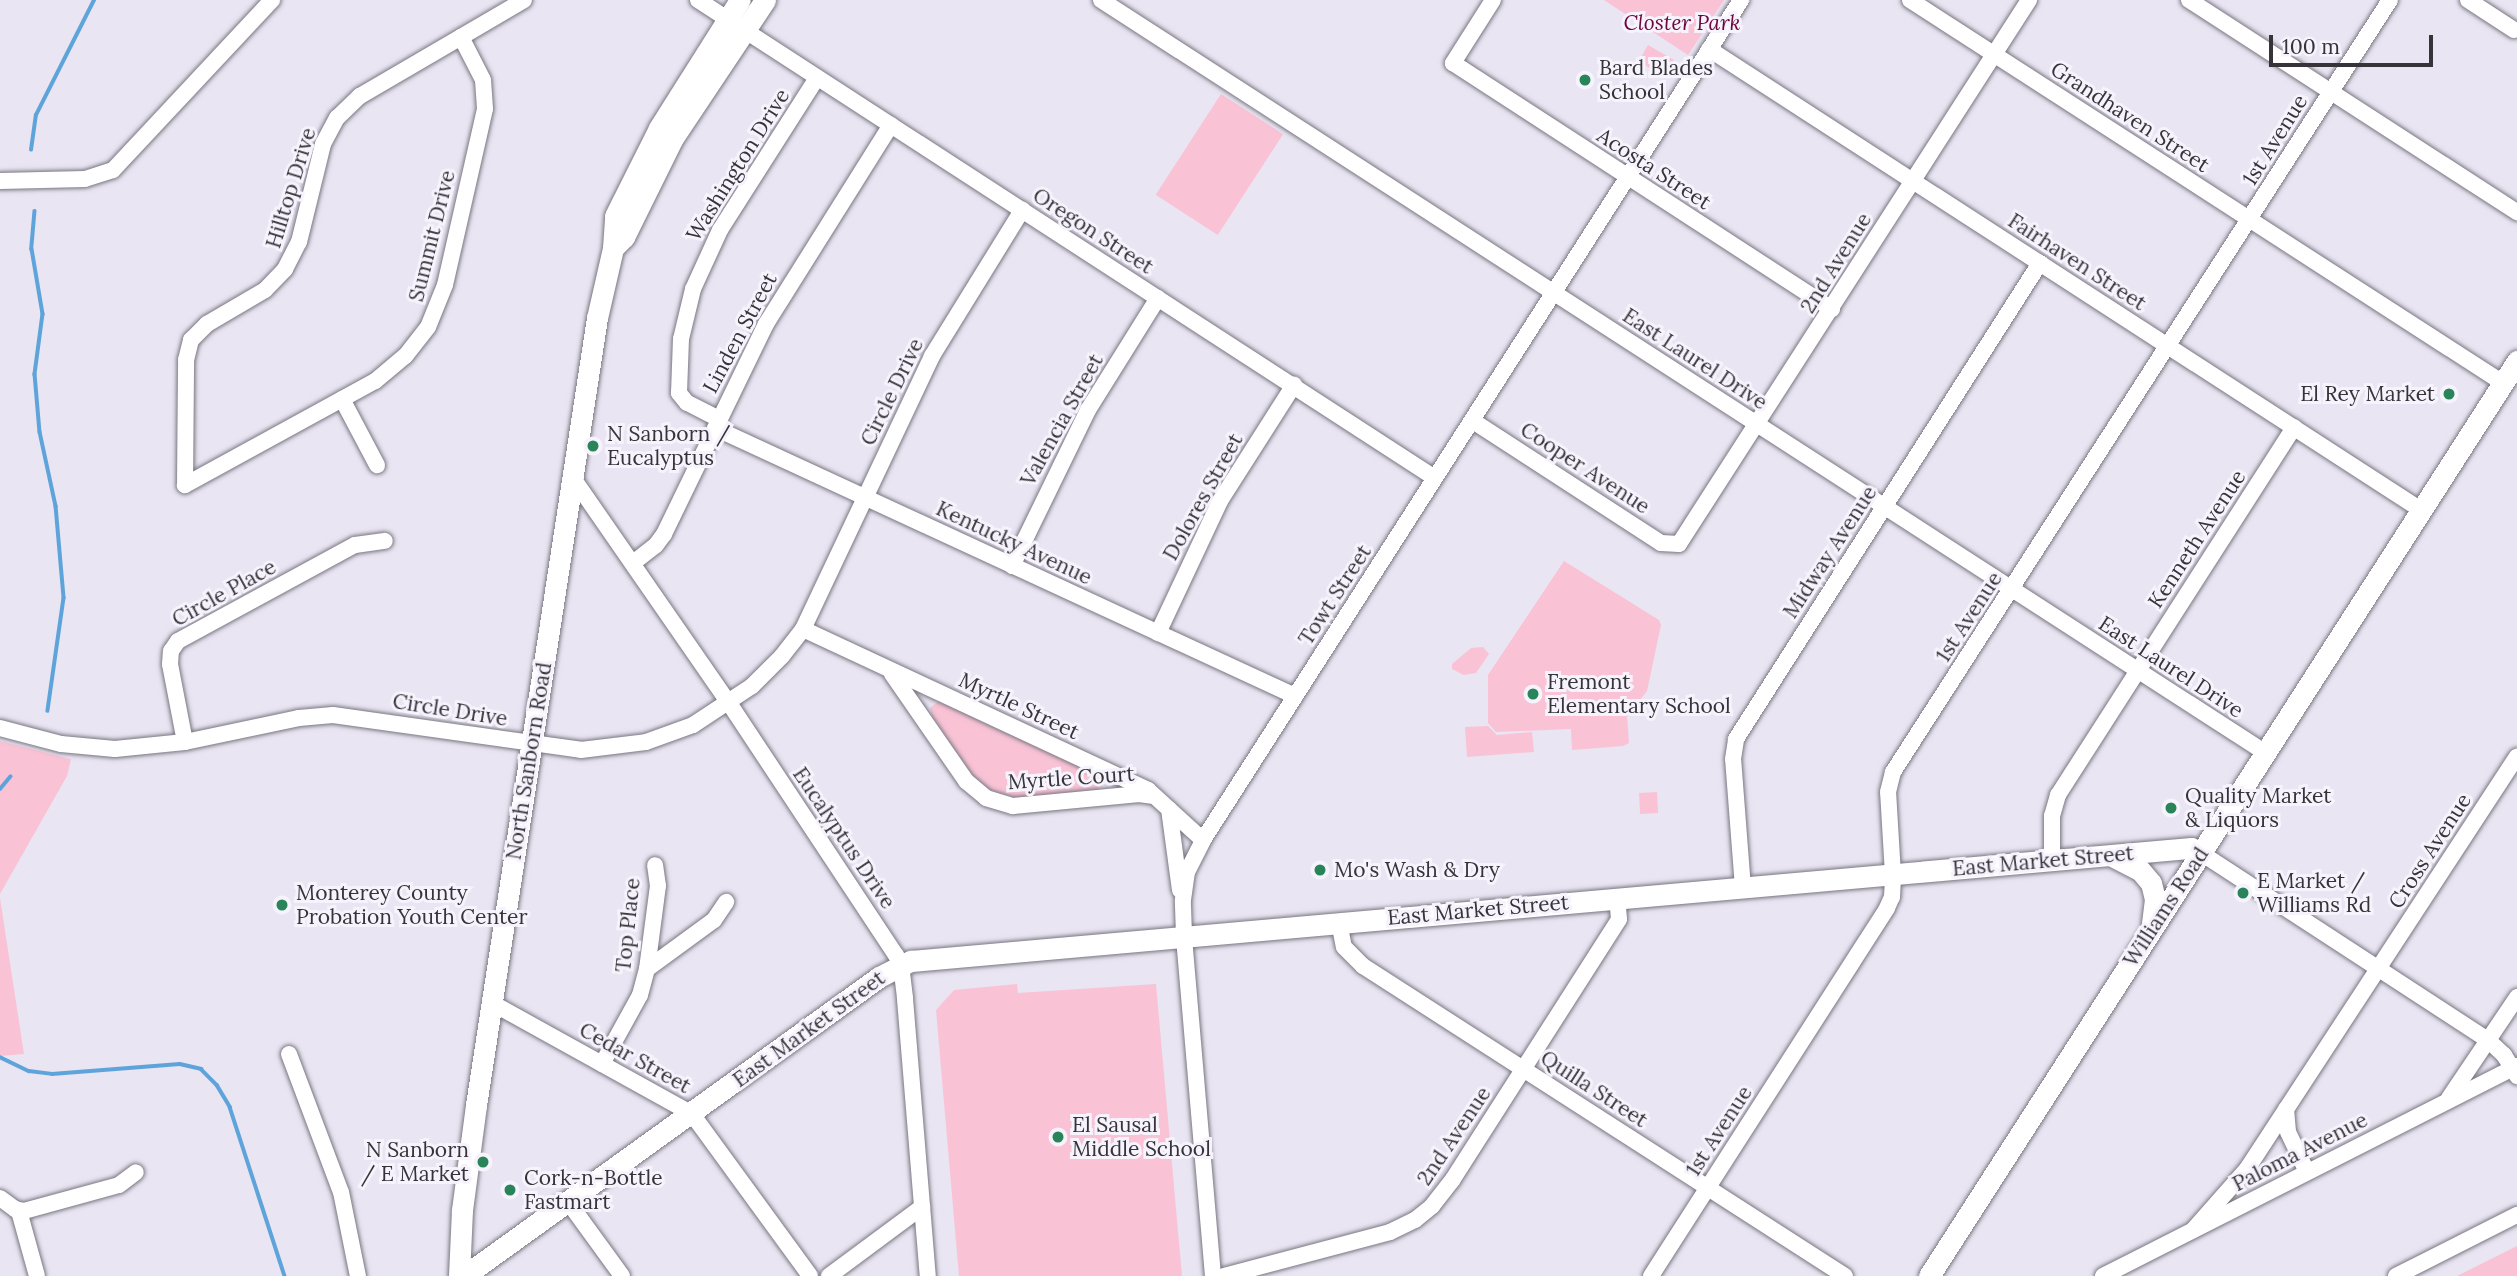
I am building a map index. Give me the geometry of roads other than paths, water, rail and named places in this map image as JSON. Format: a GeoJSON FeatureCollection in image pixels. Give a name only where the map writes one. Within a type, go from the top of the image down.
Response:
{"type":"FeatureCollection","features":[{"type":"Feature","properties":{"kind":"main road","name":"North Sanborn Road"},"geometry":{"type":"LineString","coordinates":[[461,1276],[462,1210],[492,1003],[597,318],[613,248],[624,237],[738,16],[765,0]]}},
{"type":"Feature","properties":{"kind":"main road","name":"Williams Road"},"geometry":{"type":"LineString","coordinates":[[1929,1276],[2517,361]]}},
{"type":"Feature","properties":{"kind":"main road","name":"East Market Street"},"geometry":{"type":"LineString","coordinates":[[461,1276],[569,1203],[879,977],[901,965],[939,957],[2191,848],[2201,853]]}},
{"type":"Feature","properties":{"kind":"main road"},"geometry":{"type":"LineString","coordinates":[[2110,856],[2140,870],[2151,883],[2155,899],[2151,931]]}},
{"type":"Feature","properties":{"kind":"street"},"geometry":{"type":"LineString","coordinates":[[0,181],[85,179],[113,170],[272,0]]}},
{"type":"Feature","properties":{"kind":"street","name":"Hilltop Drive"},"geometry":{"type":"LineString","coordinates":[[185,485],[186,360],[191,341],[207,324],[265,290],[285,269],[299,242],[323,144],[343,111],[359,96],[524,0]]}},
{"type":"Feature","properties":{"kind":"street","name":"Oregon Street"},"geometry":{"type":"LineString","coordinates":[[698,0],[738,16],[817,78],[1435,478]]}},
{"type":"Feature","properties":{"kind":"street","name":"East Laurel Drive"},"geometry":{"type":"LineString","coordinates":[[1101,0],[2266,753]]}},
{"type":"Feature","properties":{"kind":"street","name":"Towt Street"},"geometry":{"type":"LineString","coordinates":[[1213,1276],[1184,935],[1187,872],[1203,840],[1741,0]]}},
{"type":"Feature","properties":{"kind":"street","name":"Grandhaven Street"},"geometry":{"type":"LineString","coordinates":[[1910,0],[2502,383]]}},
{"type":"Feature","properties":{"kind":"street","name":"2nd Avenue"},"geometry":{"type":"LineString","coordinates":[[1675,545],[1683,541],[2029,0]]}},
{"type":"Feature","properties":{"kind":"street"},"geometry":{"type":"LineString","coordinates":[[2189,0],[2517,212]]}},
{"type":"Feature","properties":{"kind":"street","name":"1st Avenue"},"geometry":{"type":"LineString","coordinates":[[1651,1276],[1887,908],[1893,875],[1888,799],[1893,772],[2390,0]]}},
{"type":"Feature","properties":{"kind":"street"},"geometry":{"type":"LineString","coordinates":[[2468,0],[2514,30]]}},
{"type":"Feature","properties":{"kind":"street","name":"Acosta Street"},"geometry":{"type":"LineString","coordinates":[[1488,2],[1453,63],[1832,309]]}},
{"type":"Feature","properties":{"kind":"street","name":"Summit Drive"},"geometry":{"type":"LineString","coordinates":[[185,485],[375,381],[405,356],[428,327],[445,285],[485,100],[481,74],[461,37]]}},
{"type":"Feature","properties":{"kind":"street","name":"Fairhaven Street"},"geometry":{"type":"LineString","coordinates":[[1709,49],[2421,510]]}},
{"type":"Feature","properties":{"kind":"street","name":"Washington Drive"},"geometry":{"type":"LineString","coordinates":[[717,423],[687,403],[679,393],[681,339],[693,289],[720,230],[817,78]]}},
{"type":"Feature","properties":{"kind":"street","name":"Linden Street"},"geometry":{"type":"LineString","coordinates":[[633,562],[652,550],[664,534],[777,304],[891,125]]}},
{"type":"Feature","properties":{"kind":"street","name":"Circle Drive"},"geometry":{"type":"LineString","coordinates":[[0,728],[44,741],[94,748],[134,748],[185,742],[299,718],[333,715],[533,745],[599,749],[646,742],[684,729],[729,703],[770,669],[803,629],[942,338],[1022,209]]}},
{"type":"Feature","properties":{"kind":"street","name":"Midway Avenue"},"geometry":{"type":"LineString","coordinates":[[1743,888],[1733,768],[1735,744],[2040,263]]}},
{"type":"Feature","properties":{"kind":"street","name":"Valencia Street"},"geometry":{"type":"LineString","coordinates":[[1012,566],[1078,428],[1158,298]]}},
{"type":"Feature","properties":{"kind":"street","name":"Dolores Street"},"geometry":{"type":"LineString","coordinates":[[1158,633],[1220,501],[1294,385]]}},
{"type":"Feature","properties":{"kind":"street"},"geometry":{"type":"LineString","coordinates":[[342,399],[377,465]]}},
{"type":"Feature","properties":{"kind":"street","name":"Cooper Avenue"},"geometry":{"type":"LineString","coordinates":[[1473,421],[1661,543],[1675,545]]}},
{"type":"Feature","properties":{"kind":"street","name":"Kentucky Avenue"},"geometry":{"type":"LineString","coordinates":[[717,423],[865,498],[1295,696]]}},
{"type":"Feature","properties":{"kind":"street","name":"Kenneth Avenue"},"geometry":{"type":"LineString","coordinates":[[2052,861],[2052,816],[2058,796],[2294,427]]}},
{"type":"Feature","properties":{"kind":"street","name":"Eucalyptus Drive"},"geometry":{"type":"LineString","coordinates":[[573,478],[729,703],[888,941],[901,965],[928,1276]]}},
{"type":"Feature","properties":{"kind":"street","name":"Circle Place"},"geometry":{"type":"LineString","coordinates":[[185,742],[170,664],[171,651],[178,641],[355,545],[385,541]]}},
{"type":"Feature","properties":{"kind":"street","name":"Myrtle Street"},"geometry":{"type":"LineString","coordinates":[[803,629],[1099,766],[1164,803],[1203,840]]}},
{"type":"Feature","properties":{"kind":"street","name":"Myrtle Court"},"geometry":{"type":"LineString","coordinates":[[885,668],[897,679],[970,787],[991,801],[1013,806],[1139,794],[1164,803]]}},
{"type":"Feature","properties":{"kind":"street"},"geometry":{"type":"LineString","coordinates":[[928,723],[925,712],[929,701],[941,697],[952,698]]}},
{"type":"Feature","properties":{"kind":"street","name":"Cross Avenue"},"geometry":{"type":"LineString","coordinates":[[2193,1230],[2237,1182],[2517,756]]}},
{"type":"Feature","properties":{"kind":"street"},"geometry":{"type":"LineString","coordinates":[[1090,799],[1106,786],[1105,775],[1099,766]]}},
{"type":"Feature","properties":{"kind":"street"},"geometry":{"type":"LineString","coordinates":[[1164,803],[1183,912]]}},
{"type":"Feature","properties":{"kind":"street","name":"East Market Street"},"geometry":{"type":"LineString","coordinates":[[2201,853],[2489,1041],[2500,1050],[2516,1071]]}},
{"type":"Feature","properties":{"kind":"street","name":"Top Place"},"geometry":{"type":"LineString","coordinates":[[602,1064],[640,995],[647,969],[659,887],[655,865]]}},
{"type":"Feature","properties":{"kind":"street","name":"2nd Avenue"},"geometry":{"type":"LineString","coordinates":[[1224,1276],[1390,1233],[1415,1220],[1447,1188],[1619,919],[1617,898]]}},
{"type":"Feature","properties":{"kind":"street"},"geometry":{"type":"LineString","coordinates":[[647,969],[714,920],[726,902]]}},
{"type":"Feature","properties":{"kind":"street","name":"Quilla Street"},"geometry":{"type":"LineString","coordinates":[[1339,922],[1344,947],[1357,961],[1845,1276]]}},
{"type":"Feature","properties":{"kind":"street"},"geometry":{"type":"LineString","coordinates":[[2445,1103],[2517,997]]}},
{"type":"Feature","properties":{"kind":"street","name":"Cedar Street"},"geometry":{"type":"LineString","coordinates":[[492,1003],[692,1114],[810,1276]]}},
{"type":"Feature","properties":{"kind":"street"},"geometry":{"type":"LineString","coordinates":[[289,1054],[341,1192],[358,1276]]}},
{"type":"Feature","properties":{"kind":"street","name":"Paloma Avenue"},"geometry":{"type":"LineString","coordinates":[[2103,1276],[2445,1103],[2516,1071]]}},
{"type":"Feature","properties":{"kind":"street"},"geometry":{"type":"LineString","coordinates":[[2286,1109],[2288,1132],[2307,1172]]}},
{"type":"Feature","properties":{"kind":"street"},"geometry":{"type":"LineString","coordinates":[[19,1211],[119,1185],[136,1172]]}},
{"type":"Feature","properties":{"kind":"street"},"geometry":{"type":"LineString","coordinates":[[0,1198],[19,1211],[37,1276]]}},
{"type":"Feature","properties":{"kind":"street"},"geometry":{"type":"LineString","coordinates":[[569,1203],[622,1276]]}},
{"type":"Feature","properties":{"kind":"street"},"geometry":{"type":"LineString","coordinates":[[829,1276],[922,1207]]}},
{"type":"Feature","properties":{"kind":"street"},"geometry":{"type":"LineString","coordinates":[[2396,1276],[2517,1215]]}},
{"type":"Feature","properties":{"kind":"waterway"},"geometry":{"type":"LineString","coordinates":[[31,150],[36,115],[94,0]]}},
{"type":"Feature","properties":{"kind":"waterway"},"geometry":{"type":"LineString","coordinates":[[35,211],[32,249],[43,314],[35,374],[40,432],[56,506],[64,598],[48,711]]}},
{"type":"Feature","properties":{"kind":"waterway"},"geometry":{"type":"LineString","coordinates":[[0,789],[10,777]]}},
{"type":"Feature","properties":{"kind":"waterway"},"geometry":{"type":"LineString","coordinates":[[0,1057],[29,1071],[52,1074],[180,1064],[201,1069],[217,1085],[230,1107],[285,1276]]}},
{"type":"Feature","properties":{"kind":"place","name":"Bard Blades School"},"geometry":{"type":"Point","coordinates":[1585,80]}},
{"type":"Feature","properties":{"kind":"place","name":"El Rey Market"},"geometry":{"type":"Point","coordinates":[2449,394]}},
{"type":"Feature","properties":{"kind":"place","name":"N Sanborn / Eucalyptus"},"geometry":{"type":"Point","coordinates":[593,446]}},
{"type":"Feature","properties":{"kind":"place","name":"Fremont Elementary School"},"geometry":{"type":"Point","coordinates":[1533,694]}},
{"type":"Feature","properties":{"kind":"place","name":"Quality Market & Liquors"},"geometry":{"type":"Point","coordinates":[2171,808]}},
{"type":"Feature","properties":{"kind":"place","name":"Mo's Wash & Dry"},"geometry":{"type":"Point","coordinates":[1320,870]}},
{"type":"Feature","properties":{"kind":"place","name":"E Market / Williams Rd"},"geometry":{"type":"Point","coordinates":[2243,893]}},
{"type":"Feature","properties":{"kind":"place","name":"Monterey County Probation Youth Center"},"geometry":{"type":"Point","coordinates":[282,905]}},
{"type":"Feature","properties":{"kind":"place","name":"El Sausal Middle School"},"geometry":{"type":"Point","coordinates":[1058,1137]}},
{"type":"Feature","properties":{"kind":"place","name":"N Sanborn / E Market"},"geometry":{"type":"Point","coordinates":[483,1162]}},
{"type":"Feature","properties":{"kind":"place","name":"Cork-n-Bottle Fastmart"},"geometry":{"type":"Point","coordinates":[510,1190]}},
{"type":"Feature","properties":{"kind":"park label","name":"Closter Park"},"geometry":{"type":"Point","coordinates":[1682,23]}}]}
